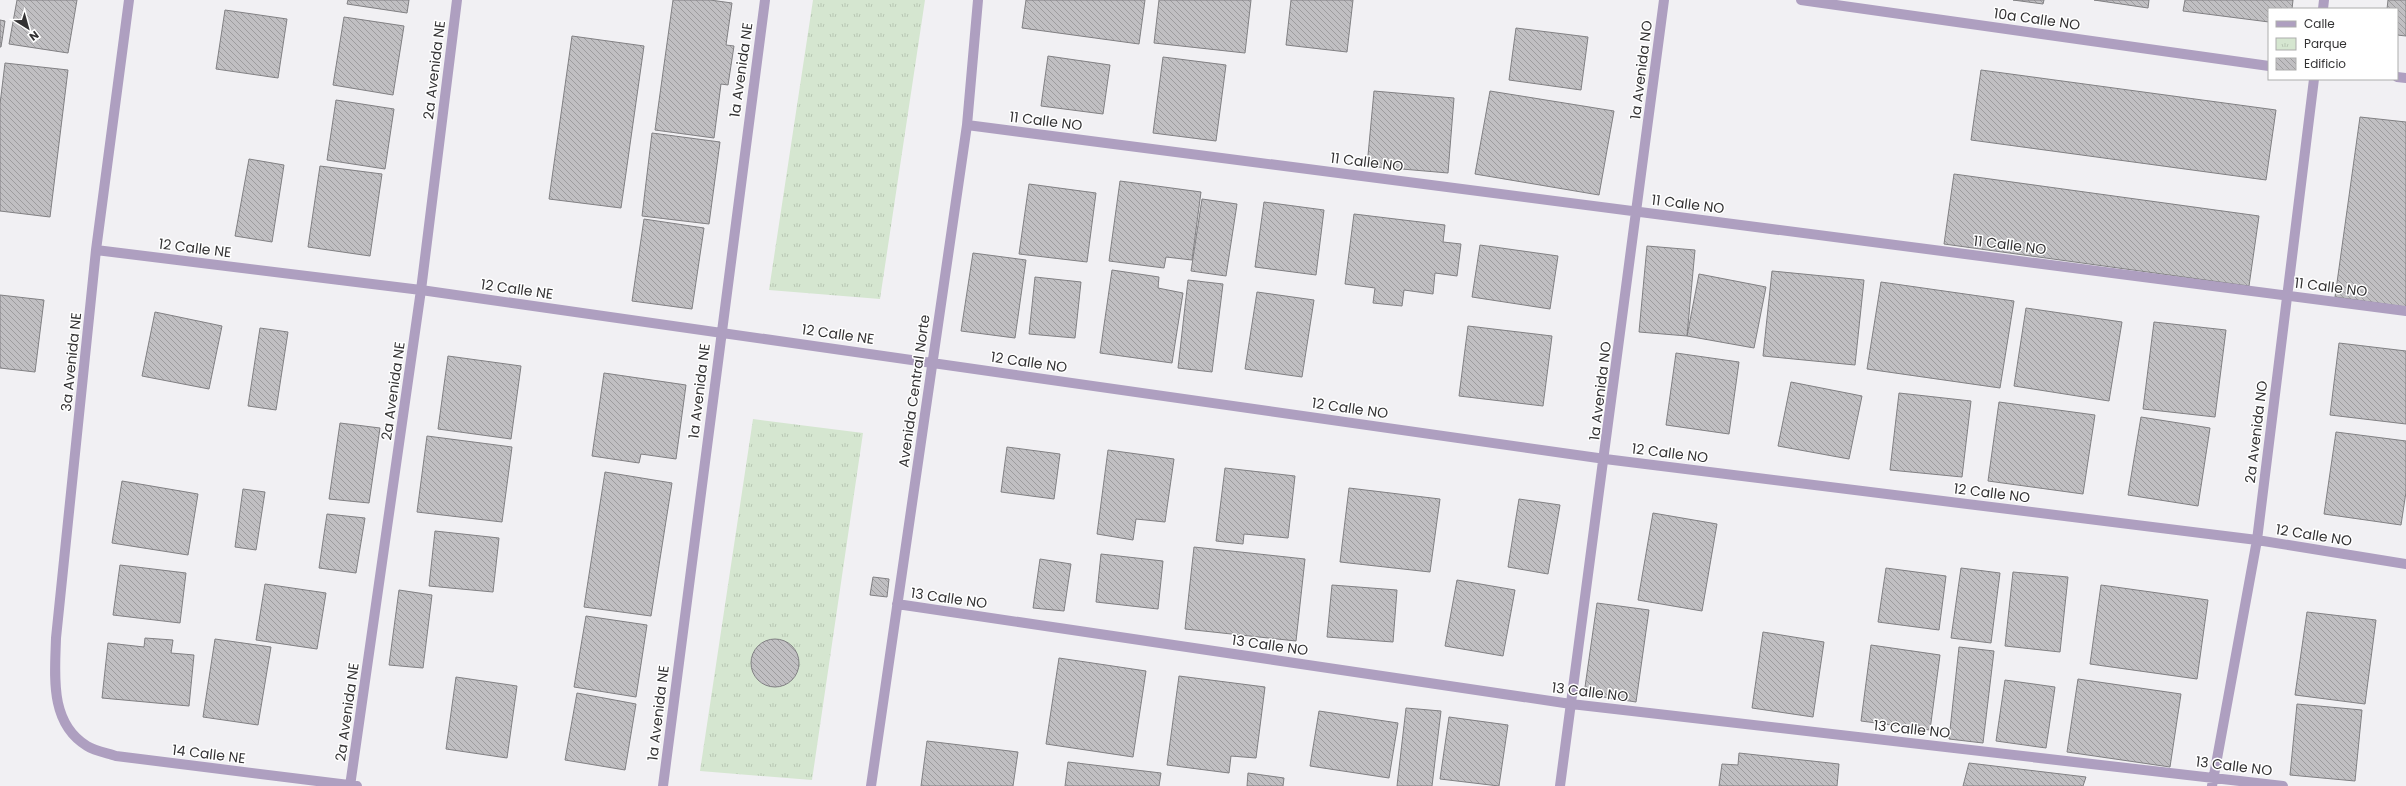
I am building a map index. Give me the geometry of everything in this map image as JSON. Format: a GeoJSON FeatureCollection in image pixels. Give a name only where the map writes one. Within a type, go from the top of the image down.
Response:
{"type":"FeatureCollection","features":[{"type":"Feature","properties":{"kind":"street","name":"3a Avenida NE"},"geometry":{"type":"LineString","coordinates":[[66,727],[54,691],[56,638],[96,250],[129,0]]}},
{"type":"Feature","properties":{"kind":"street","name":"2a Avenida NE"},"geometry":{"type":"LineString","coordinates":[[352,786],[421,290],[457,0]]}},
{"type":"Feature","properties":{"kind":"street","name":"1a Avenida NE"},"geometry":{"type":"LineString","coordinates":[[663,786],[720,332],[765,0]]}},
{"type":"Feature","properties":{"kind":"street","name":"Avenida Central Norte"},"geometry":{"type":"LineString","coordinates":[[871,786],[967,125],[978,0]]}},
{"type":"Feature","properties":{"kind":"street","name":"1a Avenida NO"},"geometry":{"type":"LineString","coordinates":[[1560,786],[1605,459],[1664,0]]}},
{"type":"Feature","properties":{"kind":"street","name":"10a Calle NO"},"geometry":{"type":"LineString","coordinates":[[1801,0],[2268,66]]}},
{"type":"Feature","properties":{"kind":"street","name":"2a Avenida NO"},"geometry":{"type":"LineString","coordinates":[[2213,781],[2257,540],[2314,80]]}},
{"type":"Feature","properties":{"kind":"street","name":"11 Calle NO"},"geometry":{"type":"LineString","coordinates":[[967,125],[2406,311]]}},
{"type":"Feature","properties":{"kind":"street","name":"12 Calle NE"},"geometry":{"type":"LineString","coordinates":[[96,250],[421,290],[932,362]]}},
{"type":"Feature","properties":{"kind":"street","name":"12 Calle NO"},"geometry":{"type":"LineString","coordinates":[[932,362],[1605,459],[2257,540],[2406,564]]}},
{"type":"Feature","properties":{"kind":"street","name":"13 Calle NO"},"geometry":{"type":"LineString","coordinates":[[897,604],[1571,704],[2213,781],[2282,786]]}},
{"type":"Feature","properties":{"kind":"street","name":"14 Calle NE"},"geometry":{"type":"LineString","coordinates":[[66,727],[87,746],[116,756],[352,786]]}},
{"type":"Feature","properties":{"kind":"green space"},"geometry":{"type":"Polygon","coordinates":[[[813,0],[925,0],[880,299],[769,290],[813,0]]]}},
{"type":"Feature","properties":{"kind":"green space"},"geometry":{"type":"Polygon","coordinates":[[[753,419],[863,433],[812,780],[700,771],[753,419]]]}},
{"type":"Feature","properties":{"kind":"building"},"geometry":{"type":"Polygon","coordinates":[[[17,0],[77,0],[68,53],[9,44],[17,0]]]}},
{"type":"Feature","properties":{"kind":"building"},"geometry":{"type":"Polygon","coordinates":[[[348,0],[409,0],[407,13],[347,4],[348,0]]]}},
{"type":"Feature","properties":{"kind":"building"},"geometry":{"type":"Polygon","coordinates":[[[673,0],[710,0],[732,3],[726,45],[734,46],[728,85],[721,84],[714,138],[655,130],[673,0]]]}},
{"type":"Feature","properties":{"kind":"building"},"geometry":{"type":"Polygon","coordinates":[[[1026,0],[1145,0],[1139,44],[1022,28],[1026,0]]]}},
{"type":"Feature","properties":{"kind":"building"},"geometry":{"type":"Polygon","coordinates":[[[1159,0],[1251,0],[1245,53],[1154,43],[1159,0]]]}},
{"type":"Feature","properties":{"kind":"building"},"geometry":{"type":"Polygon","coordinates":[[[1291,0],[1353,0],[1347,52],[1286,45],[1291,0]]]}},
{"type":"Feature","properties":{"kind":"building"},"geometry":{"type":"Polygon","coordinates":[[[2013,0],[2044,0],[2043,4],[2013,0]]]}},
{"type":"Feature","properties":{"kind":"building"},"geometry":{"type":"Polygon","coordinates":[[[2094,0],[2149,0],[2148,8],[2094,0]]]}},
{"type":"Feature","properties":{"kind":"building"},"geometry":{"type":"Polygon","coordinates":[[[2185,0],[2293,0],[2292,8],[2268,8],[2268,22],[2183,11],[2185,0]]]}},
{"type":"Feature","properties":{"kind":"building"},"geometry":{"type":"Polygon","coordinates":[[[2388,0],[2406,0],[2406,36],[2398,35],[2398,8],[2387,8],[2388,0]]]}},
{"type":"Feature","properties":{"kind":"building"},"geometry":{"type":"Polygon","coordinates":[[[225,10],[287,19],[278,78],[216,69],[225,10]]]}},
{"type":"Feature","properties":{"kind":"building"},"geometry":{"type":"Polygon","coordinates":[[[344,17],[404,26],[393,95],[333,85],[344,17]]]}},
{"type":"Feature","properties":{"kind":"building"},"geometry":{"type":"Polygon","coordinates":[[[0,20],[5,21],[1,47],[0,47],[0,20]]]}},
{"type":"Feature","properties":{"kind":"building"},"geometry":{"type":"Polygon","coordinates":[[[1516,28],[1588,37],[1581,90],[1509,80],[1516,28]]]}},
{"type":"Feature","properties":{"kind":"building"},"geometry":{"type":"Polygon","coordinates":[[[572,36],[644,46],[621,208],[549,199],[572,36]]]}},
{"type":"Feature","properties":{"kind":"building"},"geometry":{"type":"Polygon","coordinates":[[[1048,56],[1110,65],[1103,114],[1041,106],[1048,56]]]}},
{"type":"Feature","properties":{"kind":"building"},"geometry":{"type":"Polygon","coordinates":[[[1163,57],[1226,65],[1216,141],[1153,133],[1163,57]]]}},
{"type":"Feature","properties":{"kind":"building"},"geometry":{"type":"Polygon","coordinates":[[[5,63],[68,70],[50,217],[0,211],[0,104],[5,63]]]}},
{"type":"Feature","properties":{"kind":"building"},"geometry":{"type":"Polygon","coordinates":[[[1981,70],[2276,110],[2266,180],[1971,140],[1981,70]]]}},
{"type":"Feature","properties":{"kind":"building"},"geometry":{"type":"Polygon","coordinates":[[[1374,91],[1454,98],[1448,173],[1367,166],[1374,91]]]}},
{"type":"Feature","properties":{"kind":"building"},"geometry":{"type":"Polygon","coordinates":[[[1490,91],[1614,111],[1599,195],[1475,174],[1490,91]]]}},
{"type":"Feature","properties":{"kind":"building"},"geometry":{"type":"Polygon","coordinates":[[[336,100],[394,109],[385,169],[327,160],[336,100]]]}},
{"type":"Feature","properties":{"kind":"building"},"geometry":{"type":"Polygon","coordinates":[[[2360,117],[2406,122],[2406,307],[2335,297],[2360,117]]]}},
{"type":"Feature","properties":{"kind":"building"},"geometry":{"type":"Polygon","coordinates":[[[652,133],[720,142],[709,224],[642,216],[652,133]]]}},
{"type":"Feature","properties":{"kind":"building"},"geometry":{"type":"Polygon","coordinates":[[[249,159],[284,165],[272,242],[235,236],[249,159]]]}},
{"type":"Feature","properties":{"kind":"building"},"geometry":{"type":"Polygon","coordinates":[[[320,166],[382,174],[370,256],[308,247],[320,166]]]}},
{"type":"Feature","properties":{"kind":"building"},"geometry":{"type":"Polygon","coordinates":[[[1954,174],[2259,216],[2249,286],[1944,244],[1954,174]]]}},
{"type":"Feature","properties":{"kind":"building"},"geometry":{"type":"Polygon","coordinates":[[[1120,181],[1201,192],[1192,260],[1166,257],[1164,268],[1109,261],[1120,181]]]}},
{"type":"Feature","properties":{"kind":"building"},"geometry":{"type":"Polygon","coordinates":[[[1029,184],[1096,193],[1087,262],[1019,254],[1029,184]]]}},
{"type":"Feature","properties":{"kind":"building"},"geometry":{"type":"Polygon","coordinates":[[[1202,199],[1237,204],[1226,276],[1191,271],[1202,199]]]}},
{"type":"Feature","properties":{"kind":"building"},"geometry":{"type":"Polygon","coordinates":[[[1264,202],[1324,210],[1316,275],[1255,267],[1264,202]]]}},
{"type":"Feature","properties":{"kind":"building"},"geometry":{"type":"Polygon","coordinates":[[[1354,214],[1445,225],[1443,242],[1461,244],[1457,276],[1435,273],[1433,294],[1404,290],[1402,306],[1373,303],[1375,288],[1345,284],[1354,214]]]}},
{"type":"Feature","properties":{"kind":"building"},"geometry":{"type":"Polygon","coordinates":[[[644,219],[704,228],[692,309],[632,301],[644,219]]]}},
{"type":"Feature","properties":{"kind":"building"},"geometry":{"type":"Polygon","coordinates":[[[1480,245],[1558,256],[1550,309],[1472,297],[1480,245]]]}},
{"type":"Feature","properties":{"kind":"building"},"geometry":{"type":"Polygon","coordinates":[[[1647,246],[1695,250],[1687,336],[1639,332],[1647,246]]]}},
{"type":"Feature","properties":{"kind":"building"},"geometry":{"type":"Polygon","coordinates":[[[973,253],[1026,260],[1015,338],[961,331],[973,253]]]}},
{"type":"Feature","properties":{"kind":"building"},"geometry":{"type":"Polygon","coordinates":[[[1112,270],[1159,277],[1158,288],[1183,293],[1172,363],[1100,353],[1112,270]]]}},
{"type":"Feature","properties":{"kind":"building"},"geometry":{"type":"Polygon","coordinates":[[[1772,271],[1864,280],[1855,365],[1763,356],[1772,271]]]}},
{"type":"Feature","properties":{"kind":"building"},"geometry":{"type":"Polygon","coordinates":[[[1699,274],[1766,287],[1754,348],[1687,336],[1699,274]]]}},
{"type":"Feature","properties":{"kind":"building"},"geometry":{"type":"Polygon","coordinates":[[[1035,277],[1081,282],[1075,338],[1029,334],[1035,277]]]}},
{"type":"Feature","properties":{"kind":"building"},"geometry":{"type":"Polygon","coordinates":[[[1188,280],[1223,284],[1212,372],[1178,368],[1188,280]]]}},
{"type":"Feature","properties":{"kind":"building"},"geometry":{"type":"Polygon","coordinates":[[[1881,282],[2014,301],[2000,388],[1867,369],[1881,282]]]}},
{"type":"Feature","properties":{"kind":"building"},"geometry":{"type":"Polygon","coordinates":[[[1257,292],[1314,300],[1302,377],[1245,369],[1257,292]]]}},
{"type":"Feature","properties":{"kind":"building"},"geometry":{"type":"Polygon","coordinates":[[[0,295],[44,300],[35,372],[0,368],[0,295]]]}},
{"type":"Feature","properties":{"kind":"building"},"geometry":{"type":"Polygon","coordinates":[[[2026,308],[2122,322],[2109,401],[2014,386],[2026,308]]]}},
{"type":"Feature","properties":{"kind":"building"},"geometry":{"type":"Polygon","coordinates":[[[155,312],[222,326],[209,389],[142,376],[155,312]]]}},
{"type":"Feature","properties":{"kind":"building"},"geometry":{"type":"Polygon","coordinates":[[[2154,322],[2226,330],[2215,417],[2143,409],[2154,322]]]}},
{"type":"Feature","properties":{"kind":"building"},"geometry":{"type":"Polygon","coordinates":[[[1468,326],[1552,336],[1543,406],[1459,396],[1468,326]]]}},
{"type":"Feature","properties":{"kind":"building"},"geometry":{"type":"Polygon","coordinates":[[[260,328],[288,332],[276,410],[248,406],[260,328]]]}},
{"type":"Feature","properties":{"kind":"building"},"geometry":{"type":"Polygon","coordinates":[[[2339,343],[2406,351],[2406,424],[2330,415],[2339,343]]]}},
{"type":"Feature","properties":{"kind":"building"},"geometry":{"type":"Polygon","coordinates":[[[1676,353],[1739,362],[1729,434],[1666,425],[1676,353]]]}},
{"type":"Feature","properties":{"kind":"building"},"geometry":{"type":"Polygon","coordinates":[[[448,356],[521,366],[511,439],[438,429],[448,356]]]}},
{"type":"Feature","properties":{"kind":"building"},"geometry":{"type":"Polygon","coordinates":[[[604,373],[686,385],[676,459],[641,454],[639,463],[592,456],[604,373]]]}},
{"type":"Feature","properties":{"kind":"building"},"geometry":{"type":"Polygon","coordinates":[[[1791,382],[1862,396],[1849,459],[1778,446],[1791,382]]]}},
{"type":"Feature","properties":{"kind":"building"},"geometry":{"type":"Polygon","coordinates":[[[1899,393],[1971,401],[1962,477],[1890,470],[1899,393]]]}},
{"type":"Feature","properties":{"kind":"building"},"geometry":{"type":"Polygon","coordinates":[[[1999,402],[2095,415],[2083,494],[1988,481],[1999,402]]]}},
{"type":"Feature","properties":{"kind":"building"},"geometry":{"type":"Polygon","coordinates":[[[2141,417],[2210,428],[2198,506],[2128,495],[2141,417]]]}},
{"type":"Feature","properties":{"kind":"building"},"geometry":{"type":"Polygon","coordinates":[[[340,423],[380,428],[369,503],[329,499],[340,423]]]}},
{"type":"Feature","properties":{"kind":"building"},"geometry":{"type":"Polygon","coordinates":[[[2336,432],[2406,441],[2406,492],[2401,525],[2324,514],[2336,432]]]}},
{"type":"Feature","properties":{"kind":"building"},"geometry":{"type":"Polygon","coordinates":[[[427,436],[512,447],[502,522],[417,512],[427,436]]]}},
{"type":"Feature","properties":{"kind":"building"},"geometry":{"type":"Polygon","coordinates":[[[1007,447],[1060,454],[1054,499],[1001,492],[1007,447]]]}},
{"type":"Feature","properties":{"kind":"building"},"geometry":{"type":"Polygon","coordinates":[[[1108,450],[1174,459],[1165,522],[1136,519],[1133,540],[1097,534],[1108,450]]]}},
{"type":"Feature","properties":{"kind":"building"},"geometry":{"type":"Polygon","coordinates":[[[1225,468],[1295,476],[1288,538],[1244,534],[1243,544],[1216,541],[1225,468]]]}},
{"type":"Feature","properties":{"kind":"building"},"geometry":{"type":"Polygon","coordinates":[[[605,472],[672,483],[651,616],[584,607],[605,472]]]}},
{"type":"Feature","properties":{"kind":"building"},"geometry":{"type":"Polygon","coordinates":[[[122,481],[198,494],[188,555],[112,543],[122,481]]]}},
{"type":"Feature","properties":{"kind":"building"},"geometry":{"type":"Polygon","coordinates":[[[1349,488],[1440,499],[1430,572],[1340,562],[1349,488]]]}},
{"type":"Feature","properties":{"kind":"building"},"geometry":{"type":"Polygon","coordinates":[[[243,489],[265,492],[256,550],[235,547],[243,489]]]}},
{"type":"Feature","properties":{"kind":"building"},"geometry":{"type":"Polygon","coordinates":[[[1519,499],[1560,505],[1548,574],[1508,567],[1519,499]]]}},
{"type":"Feature","properties":{"kind":"building"},"geometry":{"type":"Polygon","coordinates":[[[1653,513],[1717,524],[1702,611],[1638,600],[1653,513]]]}},
{"type":"Feature","properties":{"kind":"building"},"geometry":{"type":"Polygon","coordinates":[[[327,514],[365,518],[356,573],[319,568],[327,514]]]}},
{"type":"Feature","properties":{"kind":"building"},"geometry":{"type":"Polygon","coordinates":[[[435,531],[499,538],[493,592],[429,586],[435,531]]]}},
{"type":"Feature","properties":{"kind":"building"},"geometry":{"type":"Polygon","coordinates":[[[1194,547],[1305,559],[1296,641],[1185,629],[1194,547]]]}},
{"type":"Feature","properties":{"kind":"building"},"geometry":{"type":"Polygon","coordinates":[[[1101,554],[1163,561],[1158,609],[1096,602],[1101,554]]]}},
{"type":"Feature","properties":{"kind":"building"},"geometry":{"type":"Polygon","coordinates":[[[1040,559],[1071,564],[1064,611],[1033,608],[1040,559]]]}},
{"type":"Feature","properties":{"kind":"building"},"geometry":{"type":"Polygon","coordinates":[[[120,565],[186,573],[180,623],[113,615],[120,565]]]}},
{"type":"Feature","properties":{"kind":"building"},"geometry":{"type":"Polygon","coordinates":[[[1886,568],[1946,576],[1939,630],[1878,622],[1886,568]]]}},
{"type":"Feature","properties":{"kind":"building"},"geometry":{"type":"Polygon","coordinates":[[[1961,568],[2000,573],[1991,643],[1951,638],[1961,568]]]}},
{"type":"Feature","properties":{"kind":"building"},"geometry":{"type":"Polygon","coordinates":[[[2013,572],[2068,577],[2060,652],[2005,646],[2013,572]]]}},
{"type":"Feature","properties":{"kind":"building"},"geometry":{"type":"Polygon","coordinates":[[[873,577],[889,579],[887,597],[870,595],[873,577]]]}},
{"type":"Feature","properties":{"kind":"building"},"geometry":{"type":"Polygon","coordinates":[[[1457,580],[1515,590],[1503,656],[1445,646],[1457,580]]]}},
{"type":"Feature","properties":{"kind":"building"},"geometry":{"type":"Polygon","coordinates":[[[265,584],[326,593],[317,649],[256,640],[265,584]]]}},
{"type":"Feature","properties":{"kind":"building"},"geometry":{"type":"Polygon","coordinates":[[[1332,585],[1397,590],[1393,642],[1327,637],[1332,585]]]}},
{"type":"Feature","properties":{"kind":"building"},"geometry":{"type":"Polygon","coordinates":[[[2101,585],[2208,600],[2197,679],[2090,664],[2101,585]]]}},
{"type":"Feature","properties":{"kind":"building"},"geometry":{"type":"Polygon","coordinates":[[[399,590],[432,595],[423,668],[389,665],[399,590]]]}},
{"type":"Feature","properties":{"kind":"building"},"geometry":{"type":"Polygon","coordinates":[[[1597,603],[1649,610],[1636,702],[1584,694],[1597,603]]]}},
{"type":"Feature","properties":{"kind":"building"},"geometry":{"type":"Polygon","coordinates":[[[2307,612],[2376,620],[2365,704],[2295,695],[2307,612]]]}},
{"type":"Feature","properties":{"kind":"building"},"geometry":{"type":"Polygon","coordinates":[[[586,616],[647,625],[636,697],[574,687],[586,616]]]}},
{"type":"Feature","properties":{"kind":"building"},"geometry":{"type":"Polygon","coordinates":[[[1763,632],[1824,642],[1813,717],[1752,708],[1763,632]]]}},
{"type":"Feature","properties":{"kind":"building"},"geometry":{"type":"Polygon","coordinates":[[[145,638],[173,640],[171,653],[194,655],[189,706],[102,698],[108,643],[144,647],[145,638]]]}},
{"type":"Feature","properties":{"kind":"building"},"geometry":{"type":"Polygon","coordinates":[[[215,639],[271,647],[258,725],[203,717],[215,639]]]}},
{"type":"Feature","properties":{"kind":"building"},"geometry":{"type":"Polygon","coordinates":[[[770,639],[780,639],[792,646],[799,658],[799,668],[792,680],[780,687],[770,687],[762,683],[755,676],[751,668],[751,658],[755,650],[762,643],[770,639]]]}},
{"type":"Feature","properties":{"kind":"building"},"geometry":{"type":"Polygon","coordinates":[[[1871,645],[1940,655],[1930,730],[1861,721],[1871,645]]]}},
{"type":"Feature","properties":{"kind":"building"},"geometry":{"type":"Polygon","coordinates":[[[1959,647],[1994,651],[1983,743],[1949,739],[1959,647]]]}},
{"type":"Feature","properties":{"kind":"building"},"geometry":{"type":"Polygon","coordinates":[[[1059,658],[1146,671],[1133,757],[1046,744],[1059,658]]]}},
{"type":"Feature","properties":{"kind":"building"},"geometry":{"type":"Polygon","coordinates":[[[1179,676],[1265,687],[1256,758],[1231,756],[1229,773],[1167,765],[1179,676]]]}},
{"type":"Feature","properties":{"kind":"building"},"geometry":{"type":"Polygon","coordinates":[[[456,677],[517,686],[507,758],[446,749],[456,677]]]}},
{"type":"Feature","properties":{"kind":"building"},"geometry":{"type":"Polygon","coordinates":[[[2078,679],[2181,694],[2170,767],[2067,752],[2078,679]]]}},
{"type":"Feature","properties":{"kind":"building"},"geometry":{"type":"Polygon","coordinates":[[[2005,680],[2055,687],[2046,748],[1996,741],[2005,680]]]}},
{"type":"Feature","properties":{"kind":"building"},"geometry":{"type":"Polygon","coordinates":[[[577,693],[636,704],[625,770],[565,760],[577,693]]]}},
{"type":"Feature","properties":{"kind":"building"},"geometry":{"type":"Polygon","coordinates":[[[2297,704],[2362,710],[2355,781],[2290,775],[2297,704]]]}},
{"type":"Feature","properties":{"kind":"building"},"geometry":{"type":"Polygon","coordinates":[[[1406,708],[1441,711],[1432,786],[1397,786],[1406,708]]]}},
{"type":"Feature","properties":{"kind":"building"},"geometry":{"type":"Polygon","coordinates":[[[1319,711],[1398,723],[1389,778],[1310,766],[1319,711]]]}},
{"type":"Feature","properties":{"kind":"building"},"geometry":{"type":"Polygon","coordinates":[[[1449,717],[1508,725],[1499,786],[1440,779],[1449,717]]]}},
{"type":"Feature","properties":{"kind":"building"},"geometry":{"type":"Polygon","coordinates":[[[927,741],[1018,752],[1013,786],[921,786],[927,741]]]}},
{"type":"Feature","properties":{"kind":"building"},"geometry":{"type":"Polygon","coordinates":[[[1739,753],[1839,764],[1837,786],[1719,786],[1722,764],[1738,765],[1739,753]]]}},
{"type":"Feature","properties":{"kind":"building"},"geometry":{"type":"Polygon","coordinates":[[[1068,762],[1161,773],[1159,786],[1065,786],[1068,762]]]}},
{"type":"Feature","properties":{"kind":"building"},"geometry":{"type":"Polygon","coordinates":[[[1969,763],[2086,777],[2083,786],[1963,786],[1969,763]]]}},
{"type":"Feature","properties":{"kind":"building"},"geometry":{"type":"Polygon","coordinates":[[[1248,773],[1284,778],[1283,786],[1247,786],[1248,773]]]}}]}
